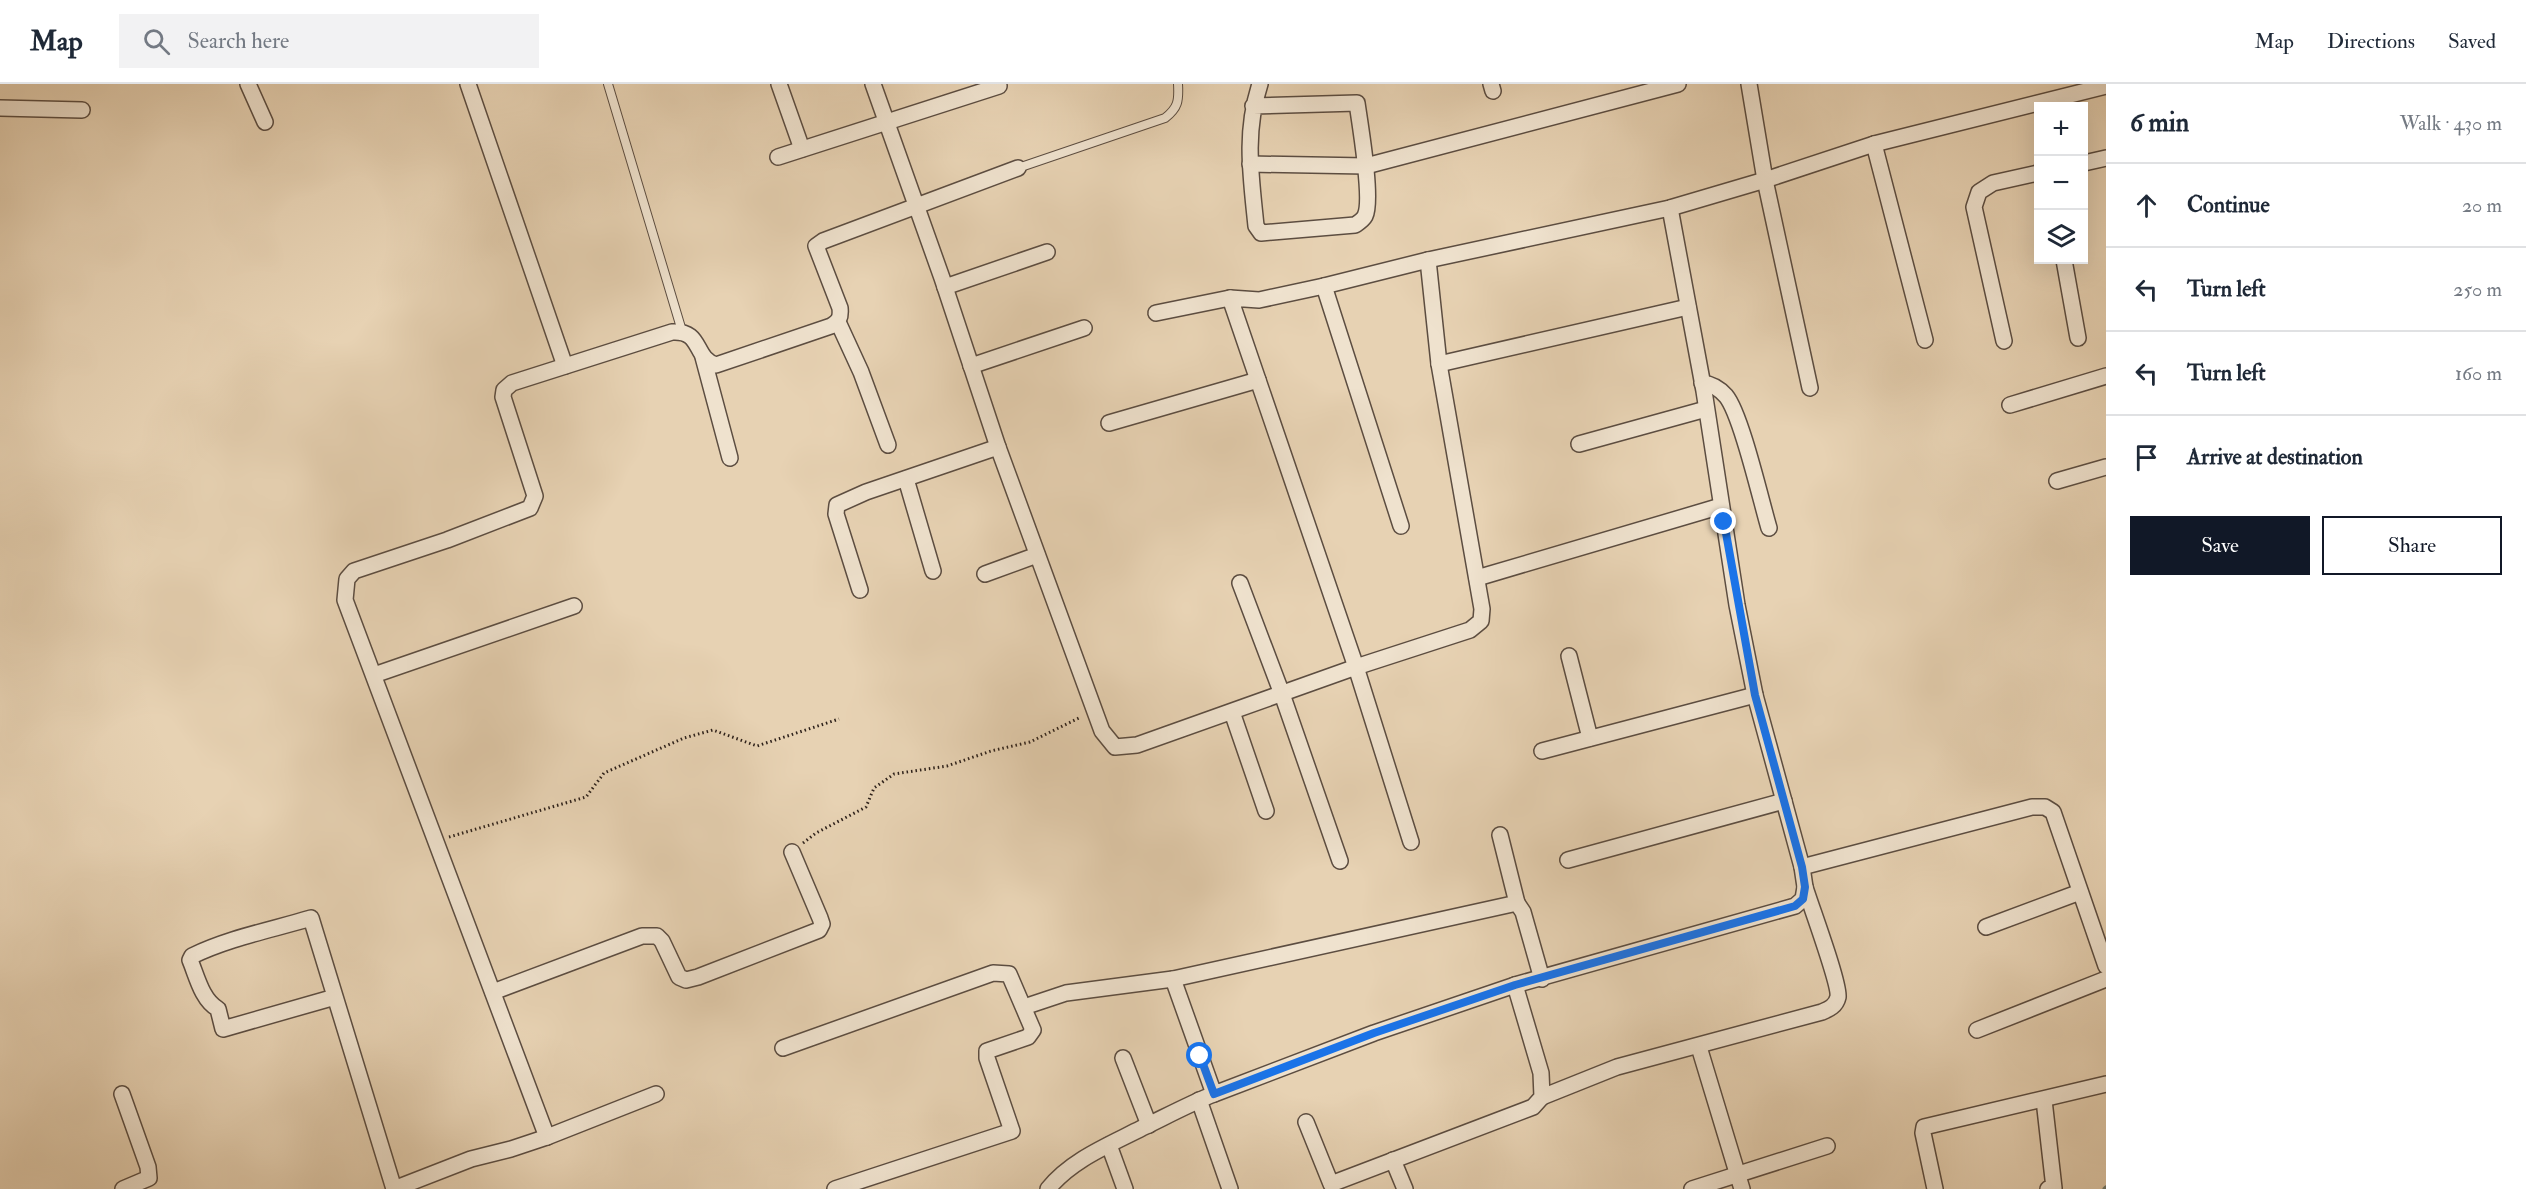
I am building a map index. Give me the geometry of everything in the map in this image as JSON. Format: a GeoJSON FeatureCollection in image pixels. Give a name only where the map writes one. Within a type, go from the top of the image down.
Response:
{"type":"FeatureCollection","features":[{"type":"Feature","properties":{"kind":"street"},"geometry":{"type":"LineString","coordinates":[[248,84],[265,122]]}},
{"type":"Feature","properties":{"kind":"street"},"geometry":{"type":"LineString","coordinates":[[468,84],[565,366]]}},
{"type":"Feature","properties":{"kind":"street"},"geometry":{"type":"LineString","coordinates":[[779,84],[802,149]]}},
{"type":"Feature","properties":{"kind":"street"},"geometry":{"type":"LineString","coordinates":[[873,84],[1037,555],[1102,731],[1115,747],[1137,745],[1470,630],[1481,621],[1477,578],[1439,364],[1428,260]]}},
{"type":"Feature","properties":{"kind":"street"},"geometry":{"type":"LineString","coordinates":[[1253,106],[1357,103],[1366,166],[1365,215],[1354,225],[1261,233],[1256,226],[1249,133],[1253,106],[1260,84]]}},
{"type":"Feature","properties":{"kind":"street"},"geometry":{"type":"LineString","coordinates":[[1250,164],[1366,166],[1678,84]]}},
{"type":"Feature","properties":{"kind":"street"},"geometry":{"type":"LineString","coordinates":[[1749,84],[1765,180],[1810,388]]}},
{"type":"Feature","properties":{"kind":"street"},"geometry":{"type":"LineString","coordinates":[[778,157],[999,86]]}},
{"type":"Feature","properties":{"kind":"street"},"geometry":{"type":"LineString","coordinates":[[1156,313],[1230,298],[1259,300],[1428,260],[1670,208],[1874,144],[2106,86]]}},
{"type":"Feature","properties":{"kind":"street"},"geometry":{"type":"LineString","coordinates":[[0,108],[82,110]]}},
{"type":"Feature","properties":{"kind":"street"},"geometry":{"type":"LineString","coordinates":[[1874,144],[1925,340]]}},
{"type":"Feature","properties":{"kind":"street"},"geometry":{"type":"LineString","coordinates":[[2088,162],[2106,158]]}},
{"type":"Feature","properties":{"kind":"street"},"geometry":{"type":"LineString","coordinates":[[703,357],[709,363],[724,364],[838,322],[841,316],[840,308],[816,246],[823,241],[1018,168]]}},
{"type":"Feature","properties":{"kind":"street"},"geometry":{"type":"LineString","coordinates":[[2004,341],[1974,207],[1979,192],[1994,183],[2034,174]]}},
{"type":"Feature","properties":{"kind":"street"},"geometry":{"type":"LineString","coordinates":[[1306,1122],[1331,1184],[1533,1107],[1542,1097],[1617,1067],[1699,1047],[1822,1012],[1833,1007],[1839,995],[1805,887],[1802,867],[1755,695],[1737,605],[1702,383],[1670,208]]}},
{"type":"Feature","properties":{"kind":"street"},"geometry":{"type":"LineString","coordinates":[[945,287],[1047,252]]}},
{"type":"Feature","properties":{"kind":"street"},"geometry":{"type":"LineString","coordinates":[[2065,264],[2078,338]]}},
{"type":"Feature","properties":{"kind":"street"},"geometry":{"type":"LineString","coordinates":[[1324,286],[1401,526]]}},
{"type":"Feature","properties":{"kind":"street"},"geometry":{"type":"LineString","coordinates":[[1230,298],[1356,668],[1411,842]]}},
{"type":"Feature","properties":{"kind":"street"},"geometry":{"type":"LineString","coordinates":[[1439,364],[1688,307]]}},
{"type":"Feature","properties":{"kind":"street"},"geometry":{"type":"LineString","coordinates":[[838,322],[861,372],[888,445]]}},
{"type":"Feature","properties":{"kind":"street"},"geometry":{"type":"LineString","coordinates":[[971,366],[1084,328]]}},
{"type":"Feature","properties":{"kind":"street"},"geometry":{"type":"LineString","coordinates":[[547,1137],[345,600],[347,579],[354,571],[458,536],[530,508],[535,496],[503,397],[504,390],[512,383],[672,332],[682,331],[692,336],[703,357],[730,458]]}},
{"type":"Feature","properties":{"kind":"street"},"geometry":{"type":"LineString","coordinates":[[2010,405],[2106,376]]}},
{"type":"Feature","properties":{"kind":"street"},"geometry":{"type":"LineString","coordinates":[[1109,423],[1258,380]]}},
{"type":"Feature","properties":{"kind":"street"},"geometry":{"type":"LineString","coordinates":[[1702,383],[1718,388],[1727,397],[1737,417],[1769,528]]}},
{"type":"Feature","properties":{"kind":"street"},"geometry":{"type":"LineString","coordinates":[[1579,444],[1706,409]]}},
{"type":"Feature","properties":{"kind":"street"},"geometry":{"type":"LineString","coordinates":[[860,590],[835,508],[842,501],[998,447]]}},
{"type":"Feature","properties":{"kind":"street"},"geometry":{"type":"LineString","coordinates":[[2057,481],[2106,467]]}},
{"type":"Feature","properties":{"kind":"street"},"geometry":{"type":"LineString","coordinates":[[906,479],[933,570]]}},
{"type":"Feature","properties":{"kind":"street"},"geometry":{"type":"LineString","coordinates":[[1477,578],[1721,506]]}},
{"type":"Feature","properties":{"kind":"street"},"geometry":{"type":"LineString","coordinates":[[984,574],[1037,555]]}},
{"type":"Feature","properties":{"kind":"street"},"geometry":{"type":"LineString","coordinates":[[1240,583],[1341,861]]}},
{"type":"Feature","properties":{"kind":"street"},"geometry":{"type":"LineString","coordinates":[[374,675],[574,606]]}},
{"type":"Feature","properties":{"kind":"street"},"geometry":{"type":"LineString","coordinates":[[1569,656],[1590,738]]}},
{"type":"Feature","properties":{"kind":"street"},"geometry":{"type":"LineString","coordinates":[[1542,752],[1755,695]]}},
{"type":"Feature","properties":{"kind":"street"},"geometry":{"type":"LineString","coordinates":[[1232,712],[1266,811]]}},
{"type":"Feature","properties":{"kind":"street"},"geometry":{"type":"LineString","coordinates":[[1568,860],[1784,801]]}},
{"type":"Feature","properties":{"kind":"street"},"geometry":{"type":"LineString","coordinates":[[1802,867],[2032,807],[2045,807],[2053,812],[2106,966]]}},
{"type":"Feature","properties":{"kind":"street"},"geometry":{"type":"LineString","coordinates":[[1500,835],[1517,903],[1522,912],[1542,979]]}},
{"type":"Feature","properties":{"kind":"street"},"geometry":{"type":"LineString","coordinates":[[493,992],[642,936],[657,936],[662,941],[679,977],[686,980],[819,930],[822,924],[820,918],[792,852]]}},
{"type":"Feature","properties":{"kind":"street"},"geometry":{"type":"LineString","coordinates":[[1048,1189],[1073,1165],[1206,1097],[1374,1033],[1515,985],[1795,906],[1803,899],[1805,887]]}},
{"type":"Feature","properties":{"kind":"street"},"geometry":{"type":"LineString","coordinates":[[1986,927],[2080,892]]}},
{"type":"Feature","properties":{"kind":"street"},"geometry":{"type":"LineString","coordinates":[[1024,1008],[1066,993],[1173,979],[1517,903]]}},
{"type":"Feature","properties":{"kind":"street"},"geometry":{"type":"LineString","coordinates":[[334,997],[223,1029],[218,1009],[211,1005],[206,997],[190,960],[198,953],[231,941],[310,918],[394,1189],[471,1158],[511,1149],[547,1137],[656,1094]]}},
{"type":"Feature","properties":{"kind":"street"},"geometry":{"type":"LineString","coordinates":[[783,1048],[993,973],[1009,974],[1033,1030],[1028,1036],[987,1051],[987,1058],[1012,1131],[835,1189]]}},
{"type":"Feature","properties":{"kind":"street"},"geometry":{"type":"LineString","coordinates":[[1173,979],[1230,1189]]}},
{"type":"Feature","properties":{"kind":"street"},"geometry":{"type":"LineString","coordinates":[[1977,1030],[2106,979]]}},
{"type":"Feature","properties":{"kind":"street"},"geometry":{"type":"LineString","coordinates":[[1515,985],[1541,1073],[1542,1097]]}},
{"type":"Feature","properties":{"kind":"street"},"geometry":{"type":"LineString","coordinates":[[1699,1047],[1742,1189]]}},
{"type":"Feature","properties":{"kind":"street"},"geometry":{"type":"LineString","coordinates":[[1123,1058],[1149,1125]]}},
{"type":"Feature","properties":{"kind":"street"},"geometry":{"type":"LineString","coordinates":[[1935,1189],[1923,1133],[1924,1127],[2106,1084]]}},
{"type":"Feature","properties":{"kind":"street"},"geometry":{"type":"LineString","coordinates":[[122,1094],[148,1167],[148,1178],[123,1189]]}},
{"type":"Feature","properties":{"kind":"street"},"geometry":{"type":"LineString","coordinates":[[2044,1100],[2052,1189]]}},
{"type":"Feature","properties":{"kind":"street"},"geometry":{"type":"LineString","coordinates":[[1109,1145],[1125,1189]]}},
{"type":"Feature","properties":{"kind":"street"},"geometry":{"type":"LineString","coordinates":[[1692,1189],[1827,1146]]}},
{"type":"Feature","properties":{"kind":"street"},"geometry":{"type":"LineString","coordinates":[[1393,1160],[1405,1189]]}},
{"type":"Feature","properties":{"kind":"lane"},"geometry":{"type":"LineString","coordinates":[[608,84],[682,331]]}},
{"type":"Feature","properties":{"kind":"lane"},"geometry":{"type":"LineString","coordinates":[[1018,168],[1165,118],[1176,110],[1179,99],[1178,84]]}},
{"type":"Feature","properties":{"kind":"path"},"geometry":{"type":"LineString","coordinates":[[792,852],[816,833],[866,807],[874,788],[894,774],[947,766],[991,751],[1030,742],[1094,711]]}},
{"type":"Feature","properties":{"kind":"path"},"geometry":{"type":"LineString","coordinates":[[436,841],[586,797],[604,773],[684,738],[713,730],[758,746],[839,719]]}},
{"type":"Feature","properties":{"kind":"route"},"geometry":{"type":"LineString","coordinates":[[1200,1056],[1214,1094],[1374,1033],[1515,985],[1795,906],[1803,899],[1805,887],[1802,867],[1755,695],[1737,605],[1724,522]]}}]}
